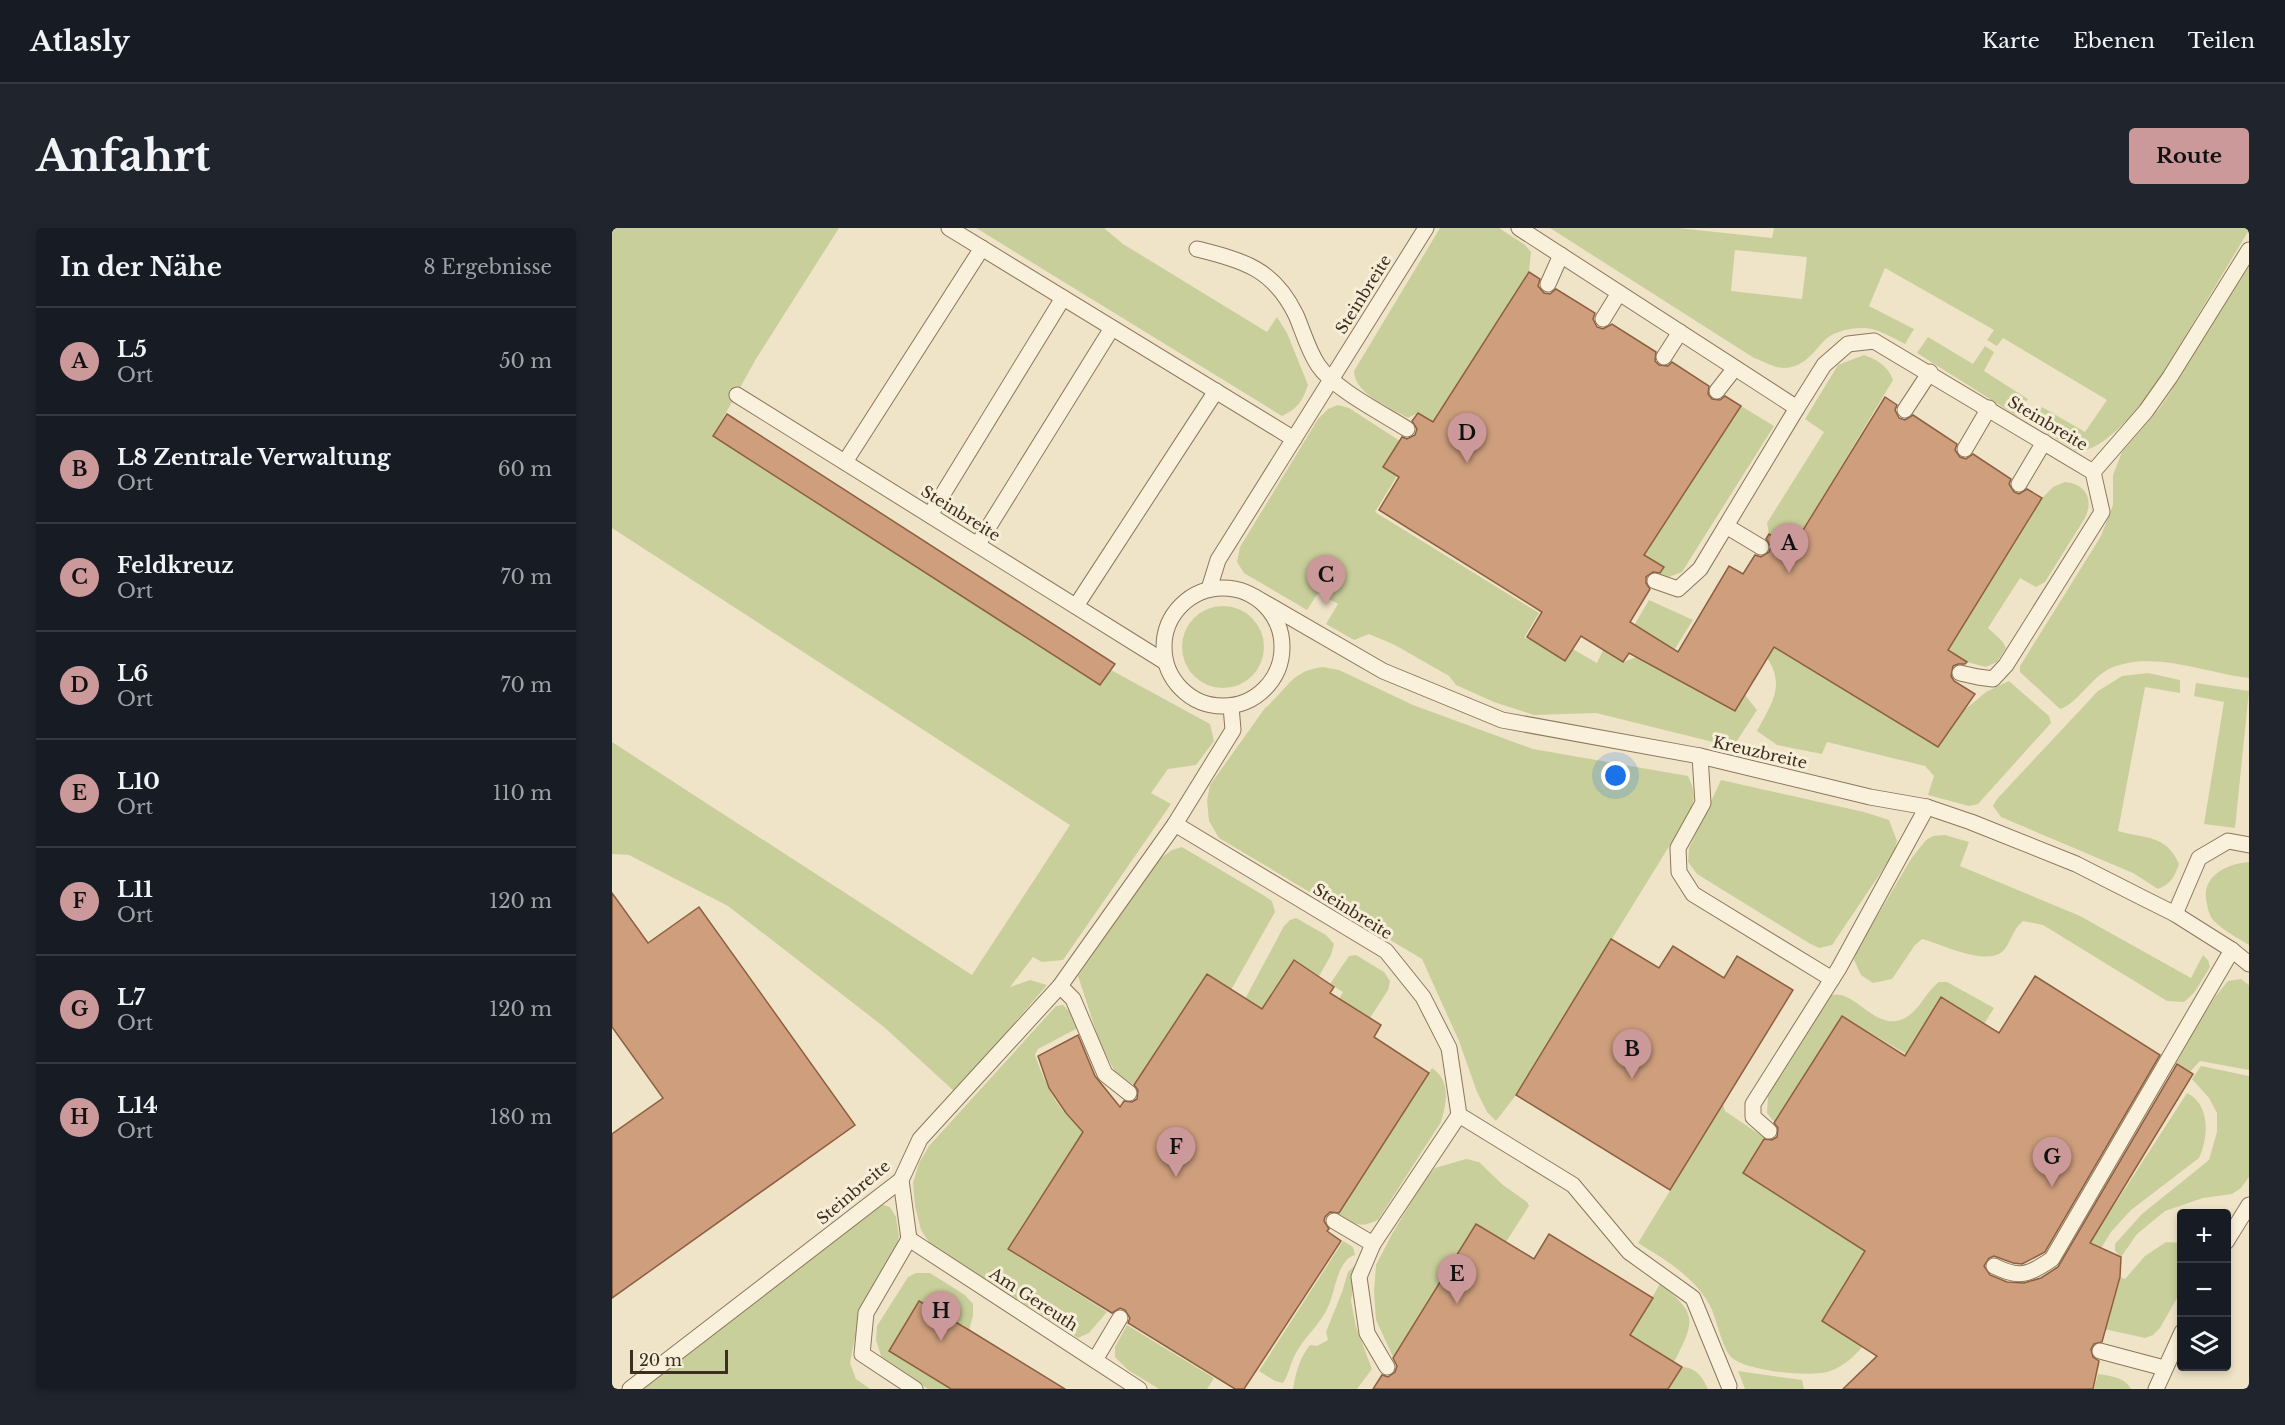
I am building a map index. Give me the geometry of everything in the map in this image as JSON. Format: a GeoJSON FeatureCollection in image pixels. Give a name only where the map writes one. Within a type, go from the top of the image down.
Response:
{"type":"FeatureCollection","features":[{"type":"Feature","properties":{"kind":"lane"},"geometry":{"type":"LineString","coordinates":[[949,228],[1294,440]]}},
{"type":"Feature","properties":{"kind":"lane","name":"Steinbreite"},"geometry":{"type":"LineString","coordinates":[[1209,589],[1218,560],[1426,228]]}},
{"type":"Feature","properties":{"kind":"lane"},"geometry":{"type":"LineString","coordinates":[[1519,228],[1797,408]]}},
{"type":"Feature","properties":{"kind":"lane"},"geometry":{"type":"LineString","coordinates":[[845,462],[982,248]]}},
{"type":"Feature","properties":{"kind":"lane"},"geometry":{"type":"LineString","coordinates":[[1197,249],[1230,257],[1260,269],[1283,293],[1317,365],[1331,380],[1407,429]]}},
{"type":"Feature","properties":{"kind":"lane","name":"Steinbreite"},"geometry":{"type":"LineString","coordinates":[[1655,581],[1678,590],[1700,569],[1824,365],[1848,344],[1874,341],[1930,372],[2093,472],[2146,411],[2170,377],[2249,250]]}},
{"type":"Feature","properties":{"kind":"lane"},"geometry":{"type":"LineString","coordinates":[[1548,284],[1561,255]]}},
{"type":"Feature","properties":{"kind":"lane"},"geometry":{"type":"LineString","coordinates":[[1603,319],[1619,293]]}},
{"type":"Feature","properties":{"kind":"lane"},"geometry":{"type":"LineString","coordinates":[[930,515],[1063,298]]}},
{"type":"Feature","properties":{"kind":"lane"},"geometry":{"type":"LineString","coordinates":[[978,544],[1112,328]]}},
{"type":"Feature","properties":{"kind":"lane"},"geometry":{"type":"LineString","coordinates":[[1664,357],[1680,332]]}},
{"type":"Feature","properties":{"kind":"lane"},"geometry":{"type":"LineString","coordinates":[[1718,391],[1735,368]]}},
{"type":"Feature","properties":{"kind":"lane"},"geometry":{"type":"LineString","coordinates":[[1905,410],[1930,372]]}},
{"type":"Feature","properties":{"kind":"lane"},"geometry":{"type":"LineString","coordinates":[[1076,606],[1216,391]]}},
{"type":"Feature","properties":{"kind":"lane","name":"Steinbreite"},"geometry":{"type":"LineString","coordinates":[[737,395],[1165,662]]}},
{"type":"Feature","properties":{"kind":"lane"},"geometry":{"type":"LineString","coordinates":[[1965,449],[1989,408]]}},
{"type":"Feature","properties":{"kind":"lane"},"geometry":{"type":"LineString","coordinates":[[2019,484],[2044,442]]}},
{"type":"Feature","properties":{"kind":"lane"},"geometry":{"type":"LineString","coordinates":[[1960,672],[1993,679],[2006,665],[2102,512],[2093,472]]}},
{"type":"Feature","properties":{"kind":"lane"},"geometry":{"type":"LineString","coordinates":[[1726,526],[1761,547]]}},
{"type":"Feature","properties":{"kind":"lane"},"geometry":{"type":"LineString","coordinates":[[1225,587],[1241,590],[1255,597],[1270,611],[1280,629],[1282,650],[1278,670],[1267,687],[1251,699],[1231,706],[1214,706],[1197,701],[1183,691],[1172,678],[1165,662],[1163,647],[1165,631],[1171,616],[1181,603],[1194,594],[1209,589],[1225,587]]}},
{"type":"Feature","properties":{"kind":"lane","name":"Kreuzbreite"},"geometry":{"type":"LineString","coordinates":[[1255,597],[1383,671],[1502,720],[1700,756],[1927,807],[1971,822],[2076,864],[2175,914],[2232,950],[2249,964]]}},
{"type":"Feature","properties":{"kind":"lane","name":"Steinbreite"},"geometry":{"type":"LineString","coordinates":[[630,1389],[901,1180],[920,1139],[1060,986],[1175,824],[1233,730],[1231,706]]}},
{"type":"Feature","properties":{"kind":"lane"},"geometry":{"type":"LineString","coordinates":[[1700,756],[1703,803],[1678,848],[1679,872],[1693,894],[1832,979]]}},
{"type":"Feature","properties":{"kind":"lane"},"geometry":{"type":"LineString","coordinates":[[1769,1131],[1753,1117],[1753,1104],[1832,979],[1927,807]]}},
{"type":"Feature","properties":{"kind":"lane","name":"Steinbreite"},"geometry":{"type":"LineString","coordinates":[[1175,824],[1386,951],[1423,996],[1449,1048],[1460,1115]]}},
{"type":"Feature","properties":{"kind":"lane"},"geometry":{"type":"LineString","coordinates":[[2175,914],[2199,858],[2228,841],[2249,845]]}},
{"type":"Feature","properties":{"kind":"lane"},"geometry":{"type":"LineString","coordinates":[[1994,1266],[2010,1274],[2025,1274],[2052,1259],[2232,950]]}},
{"type":"Feature","properties":{"kind":"lane"},"geometry":{"type":"LineString","coordinates":[[1060,986],[1073,999],[1105,1074],[1129,1094]]}},
{"type":"Feature","properties":{"kind":"lane"},"geometry":{"type":"LineString","coordinates":[[1387,1367],[1367,1333],[1359,1277],[1373,1244],[1460,1115],[1573,1185],[1629,1252],[1693,1298],[1729,1388]]}},
{"type":"Feature","properties":{"kind":"lane"},"geometry":{"type":"LineString","coordinates":[[901,1180],[909,1239],[866,1313],[862,1354],[915,1389]]}},
{"type":"Feature","properties":{"kind":"lane"},"geometry":{"type":"LineString","coordinates":[[2231,1234],[2249,1205]]}},
{"type":"Feature","properties":{"kind":"lane"},"geometry":{"type":"LineString","coordinates":[[1334,1221],[1373,1244]]}},
{"type":"Feature","properties":{"kind":"lane","name":"Am Gereuth"},"geometry":{"type":"LineString","coordinates":[[909,1239],[1139,1389]]}},
{"type":"Feature","properties":{"kind":"lane"},"geometry":{"type":"LineString","coordinates":[[1095,1360],[1120,1318]]}},
{"type":"Feature","properties":{"kind":"lane"},"geometry":{"type":"LineString","coordinates":[[2156,1389],[2177,1340]]}},
{"type":"Feature","properties":{"kind":"lane"},"geometry":{"type":"LineString","coordinates":[[2100,1351],[2164,1368]]}},
{"type":"Feature","properties":{"kind":"green space"},"geometry":{"type":"Polygon","coordinates":[[[612,228],[839,228],[756,359],[713,436],[1100,685],[1111,670],[1210,724],[1214,741],[1196,765],[1168,769],[1151,793],[1171,804],[1063,960],[1042,962],[1033,957],[1010,987],[1030,980],[1047,985],[955,1092],[884,1027],[728,906],[629,855],[612,854],[612,742],[972,975],[1070,825],[612,528],[612,228]]]}},
{"type":"Feature","properties":{"kind":"green space"},"geometry":{"type":"Polygon","coordinates":[[[976,228],[1104,228],[1123,244],[1267,332],[1277,317],[1287,333],[1308,385],[1304,396],[1296,407],[1282,416],[976,228]]]}},
{"type":"Feature","properties":{"kind":"green space"},"geometry":{"type":"Polygon","coordinates":[[[1440,228],[1499,228],[1525,245],[1531,252],[1529,272],[1433,422],[1418,413],[1408,418],[1367,394],[1360,387],[1354,371],[1440,228]]]}},
{"type":"Feature","properties":{"kind":"green space"},"geometry":{"type":"Polygon","coordinates":[[[1550,228],[1678,228],[1772,238],[1774,228],[2249,228],[2156,385],[2120,427],[2098,445],[2087,450],[2076,451],[2031,423],[2042,407],[2085,432],[2107,400],[2003,338],[1997,346],[1987,340],[1994,330],[1885,268],[1869,306],[1914,329],[1905,344],[1875,330],[1855,328],[1833,334],[1807,359],[1791,367],[1778,367],[1754,358],[1550,228]],[[1735,250],[1731,291],[1802,299],[1807,257],[1735,250]]]}},
{"type":"Feature","properties":{"kind":"green space"},"geometry":{"type":"Polygon","coordinates":[[[2249,262],[2249,678],[2180,664],[2145,661],[2127,663],[2104,672],[2072,702],[2060,709],[2020,672],[2020,666],[2101,536],[2113,505],[2113,475],[2122,452],[2170,393],[2249,262]]]}},
{"type":"Feature","properties":{"kind":"green space"},"geometry":{"type":"Polygon","coordinates":[[[1928,337],[1973,364],[1985,346],[1994,352],[1984,371],[2028,399],[2017,416],[1917,353],[1928,337]]]}},
{"type":"Feature","properties":{"kind":"green space"},"geometry":{"type":"Polygon","coordinates":[[[1864,355],[1882,364],[1893,380],[1792,548],[1769,534],[1767,523],[1824,432],[1805,419],[1838,365],[1864,355]]]}},
{"type":"Feature","properties":{"kind":"green space"},"geometry":{"type":"Polygon","coordinates":[[[1338,405],[1349,408],[1400,441],[1383,467],[1397,476],[1375,512],[1539,613],[1524,638],[1564,644],[1597,663],[1603,650],[1623,662],[1642,655],[1632,629],[1649,600],[1693,620],[1663,668],[1666,673],[1734,711],[1745,695],[1757,710],[1733,747],[1596,713],[1534,715],[1494,702],[1456,685],[1449,676],[1395,645],[1369,634],[1354,640],[1326,624],[1338,604],[1318,593],[1307,610],[1244,573],[1237,562],[1240,547],[1318,419],[1328,409],[1338,405]]]}},
{"type":"Feature","properties":{"kind":"green space"},"geometry":{"type":"Polygon","coordinates":[[[1741,406],[1774,426],[1682,572],[1666,578],[1658,576],[1664,567],[1644,555],[1741,406]]]}},
{"type":"Feature","properties":{"kind":"green space"},"geometry":{"type":"Polygon","coordinates":[[[2065,482],[2078,486],[2086,494],[2089,505],[2085,518],[2045,582],[2036,587],[2020,578],[1988,628],[2006,648],[1997,662],[1986,667],[1967,662],[1948,650],[2042,498],[2053,487],[2065,482]]]}},
{"type":"Feature","properties":{"kind":"green space"},"geometry":{"type":"Polygon","coordinates":[[[1223,606],[1239,609],[1252,618],[1261,631],[1264,647],[1261,663],[1252,676],[1239,685],[1223,688],[1207,685],[1194,676],[1185,663],[1182,647],[1185,631],[1194,618],[1207,609],[1223,606]]]}},
{"type":"Feature","properties":{"kind":"green space"},"geometry":{"type":"Polygon","coordinates":[[[1774,646],[1962,712],[1986,692],[2009,681],[2049,716],[2051,723],[1978,804],[1969,806],[1928,795],[1934,776],[1925,766],[1827,742],[1822,754],[1777,745],[1757,731],[1771,703],[1776,686],[1773,668],[1767,658],[1774,646]]]}},
{"type":"Feature","properties":{"kind":"green space"},"geometry":{"type":"Polygon","coordinates":[[[1323,667],[1339,670],[1413,705],[1533,749],[1688,776],[1690,781],[1694,799],[1689,814],[1516,1095],[1496,1121],[1487,1112],[1477,1092],[1459,1041],[1422,959],[1219,838],[1209,821],[1207,801],[1210,785],[1265,708],[1303,672],[1323,667]]]}},
{"type":"Feature","properties":{"kind":"green space"},"geometry":{"type":"Polygon","coordinates":[[[2148,673],[2180,680],[2180,693],[2145,687],[2118,831],[2154,839],[2168,847],[2174,854],[2179,864],[2176,872],[2169,882],[2158,889],[2133,873],[2001,817],[1993,806],[2098,691],[2122,676],[2148,673]]]}},
{"type":"Feature","properties":{"kind":"green space"},"geometry":{"type":"Polygon","coordinates":[[[2196,683],[2249,691],[2235,828],[2204,824],[2224,702],[2194,696],[2196,683]]]}},
{"type":"Feature","properties":{"kind":"green space"},"geometry":{"type":"Polygon","coordinates":[[[1721,780],[1864,812],[1889,820],[1897,841],[1894,853],[1832,945],[1819,948],[1809,943],[1697,874],[1688,862],[1689,848],[1721,780]]]}},
{"type":"Feature","properties":{"kind":"green space"},"geometry":{"type":"Polygon","coordinates":[[[1945,835],[1969,842],[1960,866],[2080,916],[2191,978],[2203,955],[2210,967],[2194,993],[2184,1002],[2167,1001],[2043,925],[2023,921],[2016,928],[2003,951],[1986,957],[1964,953],[1922,939],[1915,945],[1892,979],[1873,983],[1861,975],[1854,960],[1857,950],[1911,859],[1926,840],[1933,836],[1945,835]]]}},
{"type":"Feature","properties":{"kind":"green space"},"geometry":{"type":"Polygon","coordinates":[[[1182,847],[1272,901],[1275,912],[1231,990],[1207,974],[1134,1085],[1115,1072],[1100,1043],[1078,976],[1158,860],[1172,850],[1182,847]]]}},
{"type":"Feature","properties":{"kind":"green space"},"geometry":{"type":"Polygon","coordinates":[[[2249,862],[2249,945],[2218,925],[2210,915],[2206,895],[2207,886],[2216,874],[2231,866],[2249,862]]]}},
{"type":"Feature","properties":{"kind":"green space"},"geometry":{"type":"Polygon","coordinates":[[[1296,918],[1326,935],[1334,944],[1331,955],[1319,976],[1294,961],[1260,1011],[1245,999],[1284,926],[1296,918]]]}},
{"type":"Feature","properties":{"kind":"green space"},"geometry":{"type":"Polygon","coordinates":[[[1356,955],[1384,972],[1390,981],[1388,990],[1370,1018],[1339,999],[1343,992],[1330,984],[1349,956],[1356,955]]]}},
{"type":"Feature","properties":{"kind":"green space"},"geometry":{"type":"Polygon","coordinates":[[[2241,979],[2249,985],[2249,1070],[2200,1061],[2187,1075],[2174,1067],[2215,997],[2228,981],[2241,979]]]}},
{"type":"Feature","properties":{"kind":"green space"},"geometry":{"type":"Polygon","coordinates":[[[1939,982],[1947,982],[1994,1008],[1984,1024],[1941,997],[1906,1054],[1842,1016],[1775,1123],[1767,1113],[1768,1096],[1826,998],[1843,995],[1877,1017],[1886,1021],[1896,1021],[1910,1015],[1939,982]]]}},
{"type":"Feature","properties":{"kind":"green space"},"geometry":{"type":"Polygon","coordinates":[[[1063,1005],[1070,1012],[1078,1028],[1038,1049],[1035,1055],[1053,1097],[1083,1131],[1007,1249],[1107,1312],[1089,1333],[1078,1338],[959,1262],[934,1250],[921,1230],[915,1206],[913,1183],[919,1163],[929,1146],[1056,1006],[1063,1005]]]}},
{"type":"Feature","properties":{"kind":"green space"},"geometry":{"type":"Polygon","coordinates":[[[2201,1066],[2249,1076],[2249,1177],[2241,1188],[2232,1194],[2203,1198],[2165,1211],[2137,1234],[2121,1257],[2115,1251],[2115,1244],[2142,1214],[2209,1160],[2217,1132],[2217,1113],[2209,1098],[2192,1079],[2201,1066]]]}},
{"type":"Feature","properties":{"kind":"green space"},"geometry":{"type":"Polygon","coordinates":[[[1432,1068],[1442,1079],[1446,1092],[1441,1122],[1378,1220],[1361,1225],[1338,1214],[1432,1068]]]}},
{"type":"Feature","properties":{"kind":"green space"},"geometry":{"type":"Polygon","coordinates":[[[2187,1093],[2195,1098],[2204,1113],[2205,1141],[2199,1158],[2131,1210],[2111,1232],[2095,1258],[2044,1314],[2187,1093]]]}},
{"type":"Feature","properties":{"kind":"green space"},"geometry":{"type":"Polygon","coordinates":[[[1723,1104],[1725,1111],[1765,1138],[1743,1173],[1851,1241],[1880,1226],[1822,1320],[1863,1346],[1848,1361],[1835,1369],[1809,1374],[1779,1372],[1738,1362],[1728,1353],[1712,1310],[1698,1289],[1670,1263],[1638,1243],[1723,1104]]]}},
{"type":"Feature","properties":{"kind":"green space"},"geometry":{"type":"Polygon","coordinates":[[[1466,1159],[1479,1162],[1529,1206],[1506,1242],[1476,1224],[1393,1357],[1376,1320],[1374,1292],[1376,1265],[1424,1181],[1435,1168],[1466,1159]]]}},
{"type":"Feature","properties":{"kind":"green space"},"geometry":{"type":"Polygon","coordinates":[[[874,1202],[890,1207],[896,1217],[899,1237],[895,1256],[855,1337],[850,1363],[856,1379],[870,1389],[623,1389],[874,1202]]]}},
{"type":"Feature","properties":{"kind":"green space"},"geometry":{"type":"Polygon","coordinates":[[[1343,1241],[1353,1247],[1355,1255],[1344,1263],[1340,1270],[1328,1307],[1296,1353],[1285,1380],[1283,1383],[1275,1381],[1259,1371],[1343,1241]]]}},
{"type":"Feature","properties":{"kind":"green space"},"geometry":{"type":"Polygon","coordinates":[[[2166,1242],[2177,1243],[2177,1298],[2160,1328],[2153,1335],[2145,1338],[2104,1329],[2120,1277],[2125,1279],[2145,1256],[2166,1242]]]}},
{"type":"Feature","properties":{"kind":"green space"},"geometry":{"type":"Polygon","coordinates":[[[1356,1264],[1351,1301],[1356,1327],[1372,1369],[1357,1389],[1293,1389],[1298,1366],[1306,1350],[1310,1345],[1317,1346],[1328,1340],[1326,1332],[1348,1272],[1356,1264]]]}},
{"type":"Feature","properties":{"kind":"green space"},"geometry":{"type":"Polygon","coordinates":[[[916,1273],[930,1273],[965,1295],[973,1304],[973,1316],[969,1330],[919,1301],[889,1351],[951,1389],[928,1389],[882,1359],[876,1340],[877,1326],[908,1277],[916,1273]]]}},
{"type":"Feature","properties":{"kind":"green space"},"geometry":{"type":"Polygon","coordinates":[[[1660,1284],[1681,1303],[1689,1319],[1686,1337],[1674,1362],[1630,1335],[1660,1284]]]}},
{"type":"Feature","properties":{"kind":"green space"},"geometry":{"type":"Polygon","coordinates":[[[1127,1325],[1214,1378],[1207,1389],[1159,1389],[1128,1370],[1115,1357],[1115,1347],[1127,1325]]]}},
{"type":"Feature","properties":{"kind":"green space"},"geometry":{"type":"Polygon","coordinates":[[[1682,1367],[1695,1371],[1708,1389],[1668,1389],[1682,1367]]]}},
{"type":"Feature","properties":{"kind":"green space"},"geometry":{"type":"Polygon","coordinates":[[[1738,1371],[1802,1380],[1804,1389],[1745,1389],[1738,1371]]]}},
{"type":"Feature","properties":{"kind":"green space"},"geometry":{"type":"Polygon","coordinates":[[[2098,1374],[2121,1380],[2131,1389],[2094,1389],[2098,1374]]]}},
{"type":"Feature","properties":{"kind":"building"},"geometry":{"type":"Polygon","coordinates":[[[1529,272],[1540,279],[1538,286],[1544,293],[1550,294],[1556,289],[1595,313],[1593,319],[1597,327],[1603,329],[1612,324],[1656,352],[1655,361],[1659,365],[1668,366],[1672,362],[1709,386],[1708,394],[1712,399],[1720,400],[1725,396],[1741,406],[1644,555],[1664,567],[1660,573],[1653,572],[1646,577],[1646,583],[1650,589],[1630,622],[1678,652],[1729,566],[1743,574],[1755,555],[1761,557],[1769,552],[1771,547],[1766,539],[1769,534],[1792,548],[1885,397],[1897,405],[1895,410],[1899,418],[1905,420],[1913,415],[1957,444],[1955,450],[1960,457],[1966,459],[1973,454],[2011,479],[2009,484],[2014,492],[2019,494],[2027,489],[2042,498],[1948,650],[1967,662],[1953,666],[1951,676],[1954,681],[1975,694],[1938,747],[1774,647],[1735,711],[1629,653],[1623,662],[1581,636],[1565,661],[1527,637],[1542,612],[1379,510],[1399,477],[1383,467],[1402,437],[1407,439],[1415,435],[1417,429],[1412,421],[1418,413],[1433,422],[1529,272]]]}},
{"type":"Feature","properties":{"kind":"building"},"geometry":{"type":"Polygon","coordinates":[[[727,414],[1115,664],[1100,685],[713,436],[727,414]]]}},
{"type":"Feature","properties":{"kind":"building"},"geometry":{"type":"Polygon","coordinates":[[[612,893],[648,943],[699,907],[855,1125],[612,1298],[612,1134],[663,1098],[612,1027],[612,893]]]}},
{"type":"Feature","properties":{"kind":"building"},"geometry":{"type":"Polygon","coordinates":[[[1611,939],[1659,968],[1673,946],[1724,978],[1737,956],[1793,990],[1670,1190],[1516,1095],[1611,939]]]}},
{"type":"Feature","properties":{"kind":"building"},"geometry":{"type":"Polygon","coordinates":[[[1294,960],[1334,987],[1330,993],[1381,1025],[1374,1037],[1429,1073],[1339,1213],[1330,1212],[1325,1217],[1324,1221],[1329,1229],[1327,1231],[1341,1241],[1244,1389],[1235,1389],[1128,1323],[1130,1318],[1125,1310],[1120,1308],[1112,1313],[1008,1249],[1083,1132],[1066,1113],[1049,1088],[1038,1056],[1078,1035],[1095,1076],[1120,1107],[1124,1101],[1132,1102],[1137,1099],[1138,1090],[1134,1085],[1207,974],[1262,1009],[1294,960]]]}},
{"type":"Feature","properties":{"kind":"building"},"geometry":{"type":"Polygon","coordinates":[[[2035,976],[2160,1055],[2045,1252],[2022,1264],[1994,1256],[1989,1258],[1984,1266],[1990,1275],[2007,1282],[2024,1283],[2041,1278],[2058,1267],[2177,1064],[2193,1074],[2090,1243],[2121,1257],[2120,1277],[2102,1342],[2094,1344],[2091,1349],[2093,1357],[2099,1361],[2093,1389],[1843,1389],[1877,1356],[1822,1321],[1865,1251],[1743,1173],[1764,1139],[1772,1140],[1777,1137],[1778,1128],[1774,1123],[1842,1016],[1905,1056],[1941,997],[1999,1033],[2035,976]]]}},
{"type":"Feature","properties":{"kind":"building"},"geometry":{"type":"Polygon","coordinates":[[[1476,1224],[1534,1259],[1549,1234],[1653,1298],[1630,1335],[1682,1367],[1668,1389],[1373,1389],[1382,1375],[1388,1377],[1395,1372],[1397,1366],[1393,1358],[1476,1224]]]}},
{"type":"Feature","properties":{"kind":"building"},"geometry":{"type":"Polygon","coordinates":[[[919,1301],[1065,1389],[951,1389],[889,1351],[919,1301]]]}},
{"type":"Feature","properties":{"kind":"place","name":"L6"},"geometry":{"type":"Point","coordinates":[1467,463]}},
{"type":"Feature","properties":{"kind":"place","name":"L5"},"geometry":{"type":"Point","coordinates":[1789,573]}},
{"type":"Feature","properties":{"kind":"place","name":"Feldkreuz"},"geometry":{"type":"Point","coordinates":[1326,605]}},
{"type":"Feature","properties":{"kind":"place","name":"L8 Zentrale Verwaltung"},"geometry":{"type":"Point","coordinates":[1632,1079]}},
{"type":"Feature","properties":{"kind":"place","name":"L11"},"geometry":{"type":"Point","coordinates":[1176,1177]}},
{"type":"Feature","properties":{"kind":"place","name":"L7"},"geometry":{"type":"Point","coordinates":[2052,1187]}},
{"type":"Feature","properties":{"kind":"place","name":"L10"},"geometry":{"type":"Point","coordinates":[1457,1304]}},
{"type":"Feature","properties":{"kind":"place","name":"L14"},"geometry":{"type":"Point","coordinates":[941,1341]}}]}
